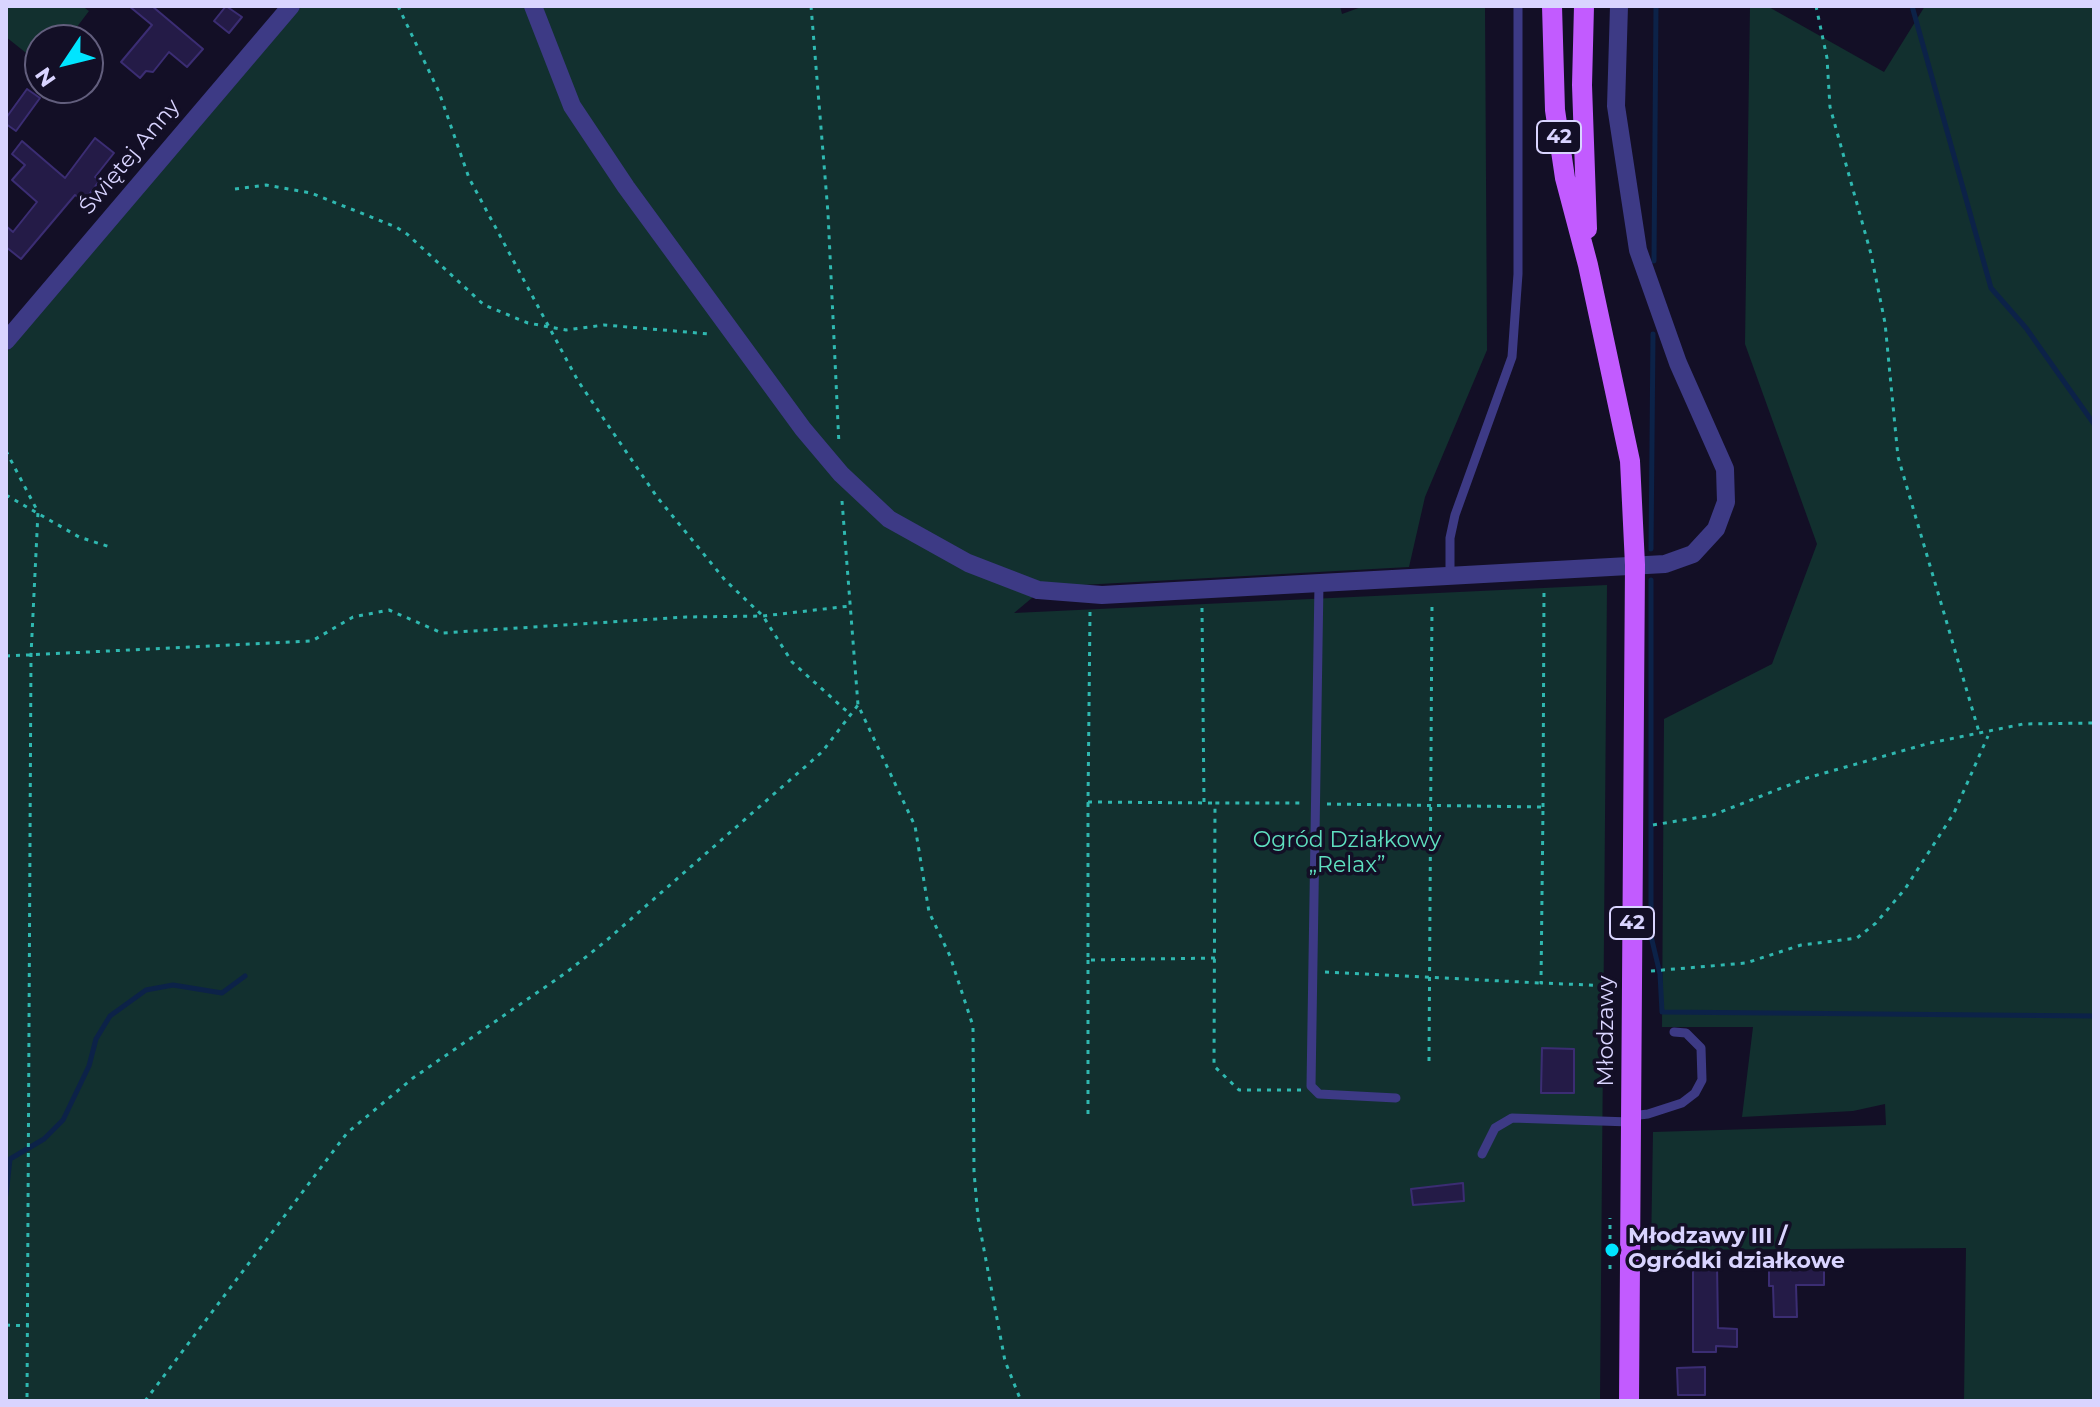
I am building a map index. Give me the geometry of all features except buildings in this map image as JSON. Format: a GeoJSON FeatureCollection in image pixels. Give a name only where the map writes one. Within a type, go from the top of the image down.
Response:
{"type":"FeatureCollection","features":[{"type":"Feature","properties":{"kind":"main road","name":"42"},"geometry":{"type":"LineString","coordinates":[[1552,6],[1555,110],[1565,178],[1625,429],[1635,565]]}},
{"type":"Feature","properties":{"kind":"main road","name":"42"},"geometry":{"type":"LineString","coordinates":[[1584,6],[1582,85],[1588,265]]}},
{"type":"Feature","properties":{"kind":"main road","name":"Młodzawy"},"geometry":{"type":"LineString","coordinates":[[1629,1401],[1631,1119],[1641,983],[1633,829],[1635,565]]}},
{"type":"Feature","properties":{"kind":"street","name":"Świętej Anny"},"geometry":{"type":"LineString","coordinates":[[6,341],[291,6]]}},
{"type":"Feature","properties":{"kind":"street"},"geometry":{"type":"LineString","coordinates":[[533,6],[572,106],[728,325],[841,474],[889,519],[968,563],[1038,590],[1102,595],[1665,564],[1693,554],[1716,529],[1726,502],[1725,469],[1678,363],[1638,250],[1616,106],[1619,6]]}},
{"type":"Feature","properties":{"kind":"lane"},"geometry":{"type":"LineString","coordinates":[[1450,576],[1450,538],[1455,515],[1502,392],[1515,332],[1518,274],[1518,6]]}},
{"type":"Feature","properties":{"kind":"lane"},"geometry":{"type":"LineString","coordinates":[[1319,583],[1312,1090],[1319,1094],[1396,1098]]}},
{"type":"Feature","properties":{"kind":"lane"},"geometry":{"type":"LineString","coordinates":[[1482,1154],[1495,1128],[1512,1118],[1631,1119],[1682,1103],[1695,1093],[1702,1080],[1701,1048],[1686,1033],[1674,1032]]}},
{"type":"Feature","properties":{"kind":"path"},"geometry":{"type":"LineString","coordinates":[[398,6],[439,92],[469,178],[578,381],[657,497],[725,580],[763,616],[792,662],[851,715]]}},
{"type":"Feature","properties":{"kind":"path"},"geometry":{"type":"LineString","coordinates":[[811,6],[828,213],[841,474],[858,705],[915,826],[929,912],[950,956],[973,1026],[974,1172],[978,1218],[1005,1361],[1021,1401]]}},
{"type":"Feature","properties":{"kind":"path"},"geometry":{"type":"LineString","coordinates":[[1816,6],[1827,58],[1830,107],[1871,254],[1885,323],[1898,457],[1979,732]]}},
{"type":"Feature","properties":{"kind":"path"},"geometry":{"type":"LineString","coordinates":[[235,189],[266,185],[327,197],[407,234],[484,305],[499,308],[515,319],[566,330],[604,325],[705,335],[728,325]]}},
{"type":"Feature","properties":{"kind":"path"},"geometry":{"type":"LineString","coordinates":[[6,451],[33,496],[38,512],[31,655],[27,1401]]}},
{"type":"Feature","properties":{"kind":"path"},"geometry":{"type":"LineString","coordinates":[[6,495],[79,537],[110,547]]}},
{"type":"Feature","properties":{"kind":"path"},"geometry":{"type":"LineString","coordinates":[[1541,983],[1544,590]]}},
{"type":"Feature","properties":{"kind":"path"},"geometry":{"type":"LineString","coordinates":[[1429,1061],[1432,603]]}},
{"type":"Feature","properties":{"kind":"path"},"geometry":{"type":"LineString","coordinates":[[6,656],[312,641],[353,617],[389,610],[442,633],[686,617],[763,616],[850,606]]}},
{"type":"Feature","properties":{"kind":"path"},"geometry":{"type":"LineString","coordinates":[[1202,608],[1204,803]]}},
{"type":"Feature","properties":{"kind":"path"},"geometry":{"type":"LineString","coordinates":[[1088,1116],[1090,610]]}},
{"type":"Feature","properties":{"kind":"path"},"geometry":{"type":"LineString","coordinates":[[145,1401],[347,1133],[413,1078],[567,972],[607,940],[811,763],[858,705]]}},
{"type":"Feature","properties":{"kind":"path"},"geometry":{"type":"LineString","coordinates":[[1633,829],[1713,815],[1807,778],[1979,732],[2023,724],[2094,723]]}},
{"type":"Feature","properties":{"kind":"path"},"geometry":{"type":"LineString","coordinates":[[1313,972],[1541,983],[1641,983],[1649,971],[1746,963],[1801,945],[1857,938],[1876,923],[1913,876],[1954,813],[1988,736]]}},
{"type":"Feature","properties":{"kind":"path"},"geometry":{"type":"LineString","coordinates":[[1088,802],[1543,807]]}},
{"type":"Feature","properties":{"kind":"path"},"geometry":{"type":"LineString","coordinates":[[1215,803],[1214,1066],[1239,1090],[1312,1090]]}},
{"type":"Feature","properties":{"kind":"path"},"geometry":{"type":"LineString","coordinates":[[1088,960],[1215,958]]}},
{"type":"Feature","properties":{"kind":"path"},"geometry":{"type":"LineString","coordinates":[[6,1325],[29,1326]]}},
{"type":"Feature","properties":{"kind":"green space"},"geometry":{"type":"Polygon","coordinates":[[[6,6],[82,6],[89,11],[79,24],[24,24],[24,51],[6,37],[6,6]]]}},
{"type":"Feature","properties":{"kind":"green space","name":"Ogród Działkowy „Relax”"},"geometry":{"type":"Polygon","coordinates":[[[302,6],[1340,6],[1342,14],[1364,6],[1485,6],[1487,350],[1425,497],[1409,567],[1045,587],[1014,613],[1607,585],[1600,1401],[6,1401],[6,353],[302,6]]]}},
{"type":"Feature","properties":{"kind":"green space"},"geometry":{"type":"Polygon","coordinates":[[[1750,6],[1767,6],[1884,72],[1925,6],[2094,6],[2094,1401],[1964,1401],[1966,1248],[1651,1250],[1653,1132],[1886,1125],[1885,1104],[1853,1111],[1742,1117],[1753,1027],[1662,1027],[1664,719],[1772,664],[1817,544],[1745,344],[1750,6]]]}},
{"type":"Feature","properties":{"kind":"waterway"},"geometry":{"type":"LineString","coordinates":[[1654,261],[1656,6]]}},
{"type":"Feature","properties":{"kind":"waterway"},"geometry":{"type":"LineString","coordinates":[[1912,6],[1991,288],[2026,328],[2094,424]]}},
{"type":"Feature","properties":{"kind":"waterway"},"geometry":{"type":"LineString","coordinates":[[1651,549],[1653,334]]}},
{"type":"Feature","properties":{"kind":"waterway"},"geometry":{"type":"LineString","coordinates":[[1651,580],[1651,936],[1660,974],[1662,1012],[2094,1016]]}},
{"type":"Feature","properties":{"kind":"waterway"},"geometry":{"type":"LineString","coordinates":[[6,1195],[10,1159],[44,1139],[63,1120],[89,1066],[96,1039],[110,1016],[146,990],[173,985],[222,993],[245,976]]}},
{"type":"Feature","properties":{"kind":"place","name":"Młodzawy III / Ogródki działkowe"},"geometry":{"type":"Point","coordinates":[1612,1250]}}]}
